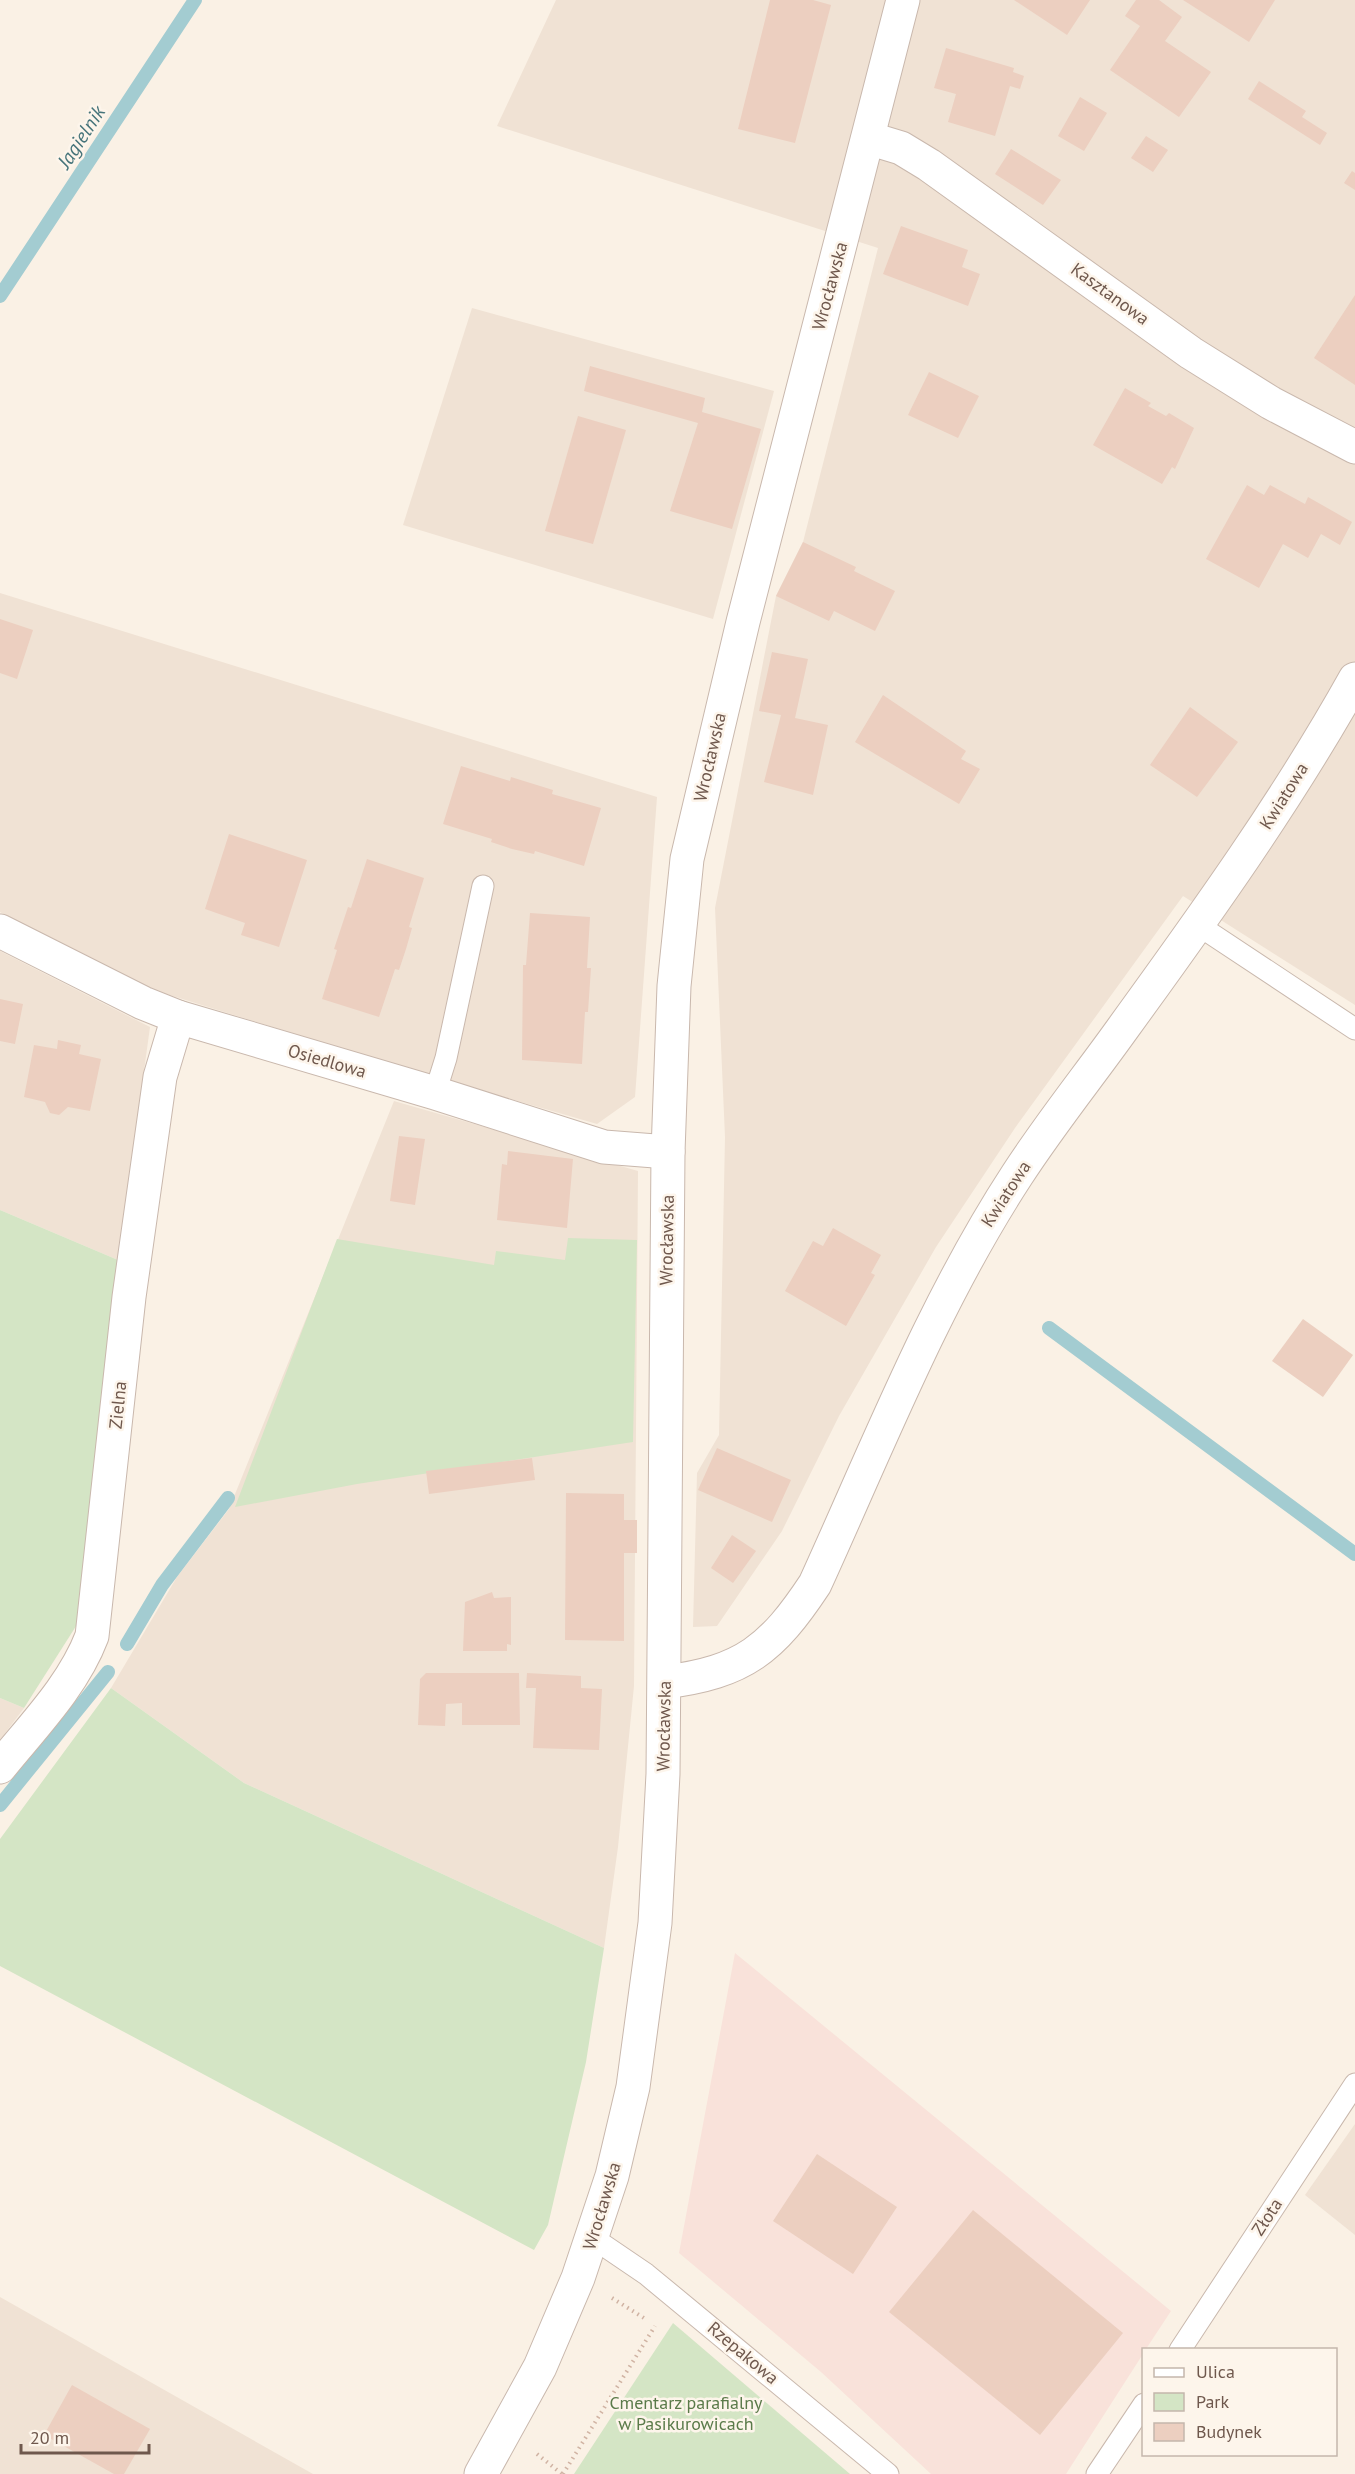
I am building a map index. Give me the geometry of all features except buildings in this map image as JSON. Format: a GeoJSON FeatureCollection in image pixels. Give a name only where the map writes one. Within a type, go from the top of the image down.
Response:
{"type":"FeatureCollection","features":[{"type":"Feature","properties":{"kind":"street","name":"Wrocławska"},"geometry":{"type":"LineString","coordinates":[[481,2474],[604,2245],[642,2031],[658,1880],[665,1682],[668,1152],[674,986],[687,859],[743,622],[903,0]]}},
{"type":"Feature","properties":{"kind":"street","name":"Kasztanowa"},"geometry":{"type":"LineString","coordinates":[[868,138],[901,148],[929,165],[1191,353],[1271,403],[1355,447]]}},
{"type":"Feature","properties":{"kind":"street","name":"Kwiatowa"},"geometry":{"type":"LineString","coordinates":[[665,1682],[703,1677],[733,1667],[766,1646],[794,1616],[815,1584],[948,1294],[981,1232],[1019,1172],[1198,925],[1269,821],[1355,679]]}},
{"type":"Feature","properties":{"kind":"street","name":"Osiedlowa"},"geometry":{"type":"LineString","coordinates":[[0,931],[143,1003],[178,1017],[435,1093],[604,1147],[668,1152]]}},
{"type":"Feature","properties":{"kind":"street","name":"Zielna"},"geometry":{"type":"LineString","coordinates":[[0,1767],[70,1680],[92,1636],[129,1297],[160,1077],[178,1017]]}},
{"type":"Feature","properties":{"kind":"lane"},"geometry":{"type":"LineString","coordinates":[[435,1093],[446,1058],[483,886]]}},
{"type":"Feature","properties":{"kind":"lane"},"geometry":{"type":"LineString","coordinates":[[1198,925],[1355,1029]]}},
{"type":"Feature","properties":{"kind":"lane","name":"Złota"},"geometry":{"type":"LineString","coordinates":[[1181,2348],[1355,2084]]}},
{"type":"Feature","properties":{"kind":"lane","name":"Rzepakowa"},"geometry":{"type":"LineString","coordinates":[[604,2245],[656,2281],[888,2474]]}},
{"type":"Feature","properties":{"kind":"lane"},"geometry":{"type":"LineString","coordinates":[[1098,2474],[1142,2406]]}},
{"type":"Feature","properties":{"kind":"path"},"geometry":{"type":"LineString","coordinates":[[563,2474],[657,2327],[599,2290],[604,2245]]}},
{"type":"Feature","properties":{"kind":"shaded area"},"geometry":{"type":"Polygon","coordinates":[[[556,0],[1355,0],[1355,1005],[1183,896],[1015,1128],[936,1247],[839,1416],[782,1531],[717,1626],[693,1627],[697,1473],[719,1435],[725,1137],[715,908],[776,596],[803,542],[878,248],[497,126],[556,0]]]}},
{"type":"Feature","properties":{"kind":"shaded area"},"geometry":{"type":"Polygon","coordinates":[[[472,308],[774,391],[713,619],[403,525],[472,308]]]}},
{"type":"Feature","properties":{"kind":"shaded area"},"geometry":{"type":"Polygon","coordinates":[[[0,593],[657,797],[635,1097],[597,1124],[411,1070],[147,988],[0,912],[0,593]]]}},
{"type":"Feature","properties":{"kind":"shaded area"},"geometry":{"type":"Polygon","coordinates":[[[0,951],[150,1027],[118,1260],[0,1210],[0,951]]]}},
{"type":"Feature","properties":{"kind":"shaded area"},"geometry":{"type":"Polygon","coordinates":[[[394,1101],[638,1171],[634,1686],[618,1847],[604,1948],[244,1783],[111,1688],[177,1577],[229,1509],[394,1101]]]}},
{"type":"Feature","properties":{"kind":"shaded area"},"geometry":{"type":"Polygon","coordinates":[[[0,1698],[24,1708],[0,1740],[0,1698]]]}},
{"type":"Feature","properties":{"kind":"shaded area"},"geometry":{"type":"Polygon","coordinates":[[[735,1953],[1171,2311],[1147,2348],[1142,2348],[1142,2356],[1066,2474],[931,2474],[821,2372],[679,2253],[735,1953]]]}},
{"type":"Feature","properties":{"kind":"shaded area"},"geometry":{"type":"Polygon","coordinates":[[[1355,2124],[1355,2235],[1305,2195],[1355,2124]]]}},
{"type":"Feature","properties":{"kind":"shaded area"},"geometry":{"type":"Polygon","coordinates":[[[0,2297],[313,2474],[0,2474],[0,2297]]]}},
{"type":"Feature","properties":{"kind":"green space"},"geometry":{"type":"Polygon","coordinates":[[[0,1210],[118,1260],[78,1623],[24,1708],[0,1698],[0,1210]]]}},
{"type":"Feature","properties":{"kind":"green space"},"geometry":{"type":"Polygon","coordinates":[[[568,1238],[637,1240],[633,1442],[357,1484],[235,1507],[337,1239],[494,1265],[496,1251],[565,1260],[568,1238]]]}},
{"type":"Feature","properties":{"kind":"green space"},"geometry":{"type":"Polygon","coordinates":[[[111,1688],[244,1783],[604,1948],[586,2062],[548,2225],[534,2250],[0,1966],[0,1839],[111,1688]]]}},
{"type":"Feature","properties":{"kind":"green space","name":"Cmentarz parafialny w Pasikurowicach"},"geometry":{"type":"Polygon","coordinates":[[[673,2323],[850,2474],[574,2474],[673,2323]]]}},
{"type":"Feature","properties":{"kind":"waterway","name":"Jagielnik"},"geometry":{"type":"LineString","coordinates":[[0,296],[195,0]]}},
{"type":"Feature","properties":{"kind":"waterway"},"geometry":{"type":"LineString","coordinates":[[1049,1328],[1355,1554]]}},
{"type":"Feature","properties":{"kind":"waterway"},"geometry":{"type":"LineString","coordinates":[[127,1644],[162,1585],[228,1498]]}},
{"type":"Feature","properties":{"kind":"waterway"},"geometry":{"type":"LineString","coordinates":[[0,1805],[108,1672]]}}]}
